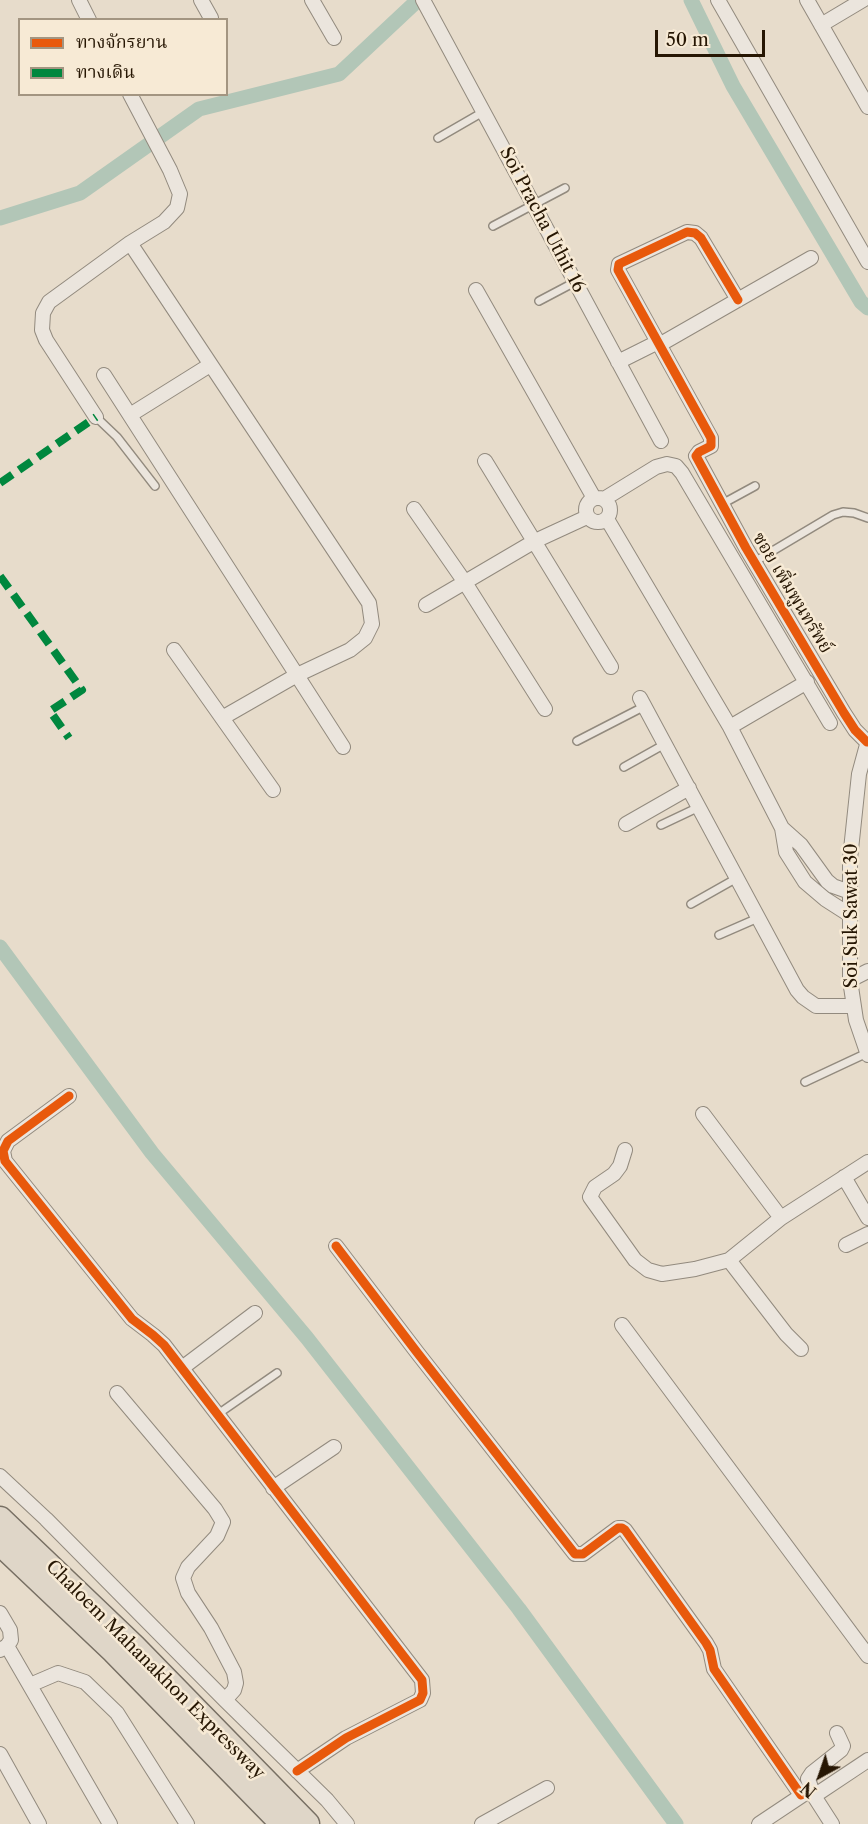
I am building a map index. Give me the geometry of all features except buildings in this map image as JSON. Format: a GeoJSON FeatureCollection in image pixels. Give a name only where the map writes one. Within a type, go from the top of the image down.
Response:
{"type":"FeatureCollection","features":[{"type":"Feature","properties":{"kind":"highway","name":"Chaloem Mahanakhon Expressway"},"geometry":{"type":"LineString","coordinates":[[0,1519],[133,1646],[307,1824]]}},
{"type":"Feature","properties":{"kind":"highway","name":"Chaloem Mahanakhon Expressway"},"geometry":{"type":"LineString","coordinates":[[0,1543],[114,1651],[282,1824]]}},
{"type":"Feature","properties":{"kind":"street"},"geometry":{"type":"LineString","coordinates":[[79,0],[88,18]]}},
{"type":"Feature","properties":{"kind":"street"},"geometry":{"type":"LineString","coordinates":[[201,0],[211,18]]}},
{"type":"Feature","properties":{"kind":"street"},"geometry":{"type":"LineString","coordinates":[[312,0],[334,38]]}},
{"type":"Feature","properties":{"kind":"street","name":"Soi Pracha Uthit 16"},"geometry":{"type":"LineString","coordinates":[[423,0],[661,441]]}},
{"type":"Feature","properties":{"kind":"street"},"geometry":{"type":"LineString","coordinates":[[718,0],[868,262]]}},
{"type":"Feature","properties":{"kind":"street"},"geometry":{"type":"LineString","coordinates":[[807,0],[821,25],[864,88],[868,107]]}},
{"type":"Feature","properties":{"kind":"street"},"geometry":{"type":"LineString","coordinates":[[821,25],[862,0]]}},
{"type":"Feature","properties":{"kind":"street"},"geometry":{"type":"LineString","coordinates":[[96,417],[46,340],[42,330],[43,313],[49,302],[130,243],[164,222],[177,208],[180,194],[134,96]]}},
{"type":"Feature","properties":{"kind":"street"},"geometry":{"type":"LineString","coordinates":[[655,345],[618,270],[619,264],[624,260],[687,232],[695,233],[701,238],[738,300]]}},
{"type":"Feature","properties":{"kind":"street"},"geometry":{"type":"LineString","coordinates":[[130,243],[369,603],[372,624],[365,638],[350,650],[297,675],[222,718]]}},
{"type":"Feature","properties":{"kind":"street"},"geometry":{"type":"LineString","coordinates":[[618,362],[655,345],[811,258]]}},
{"type":"Feature","properties":{"kind":"street"},"geometry":{"type":"LineString","coordinates":[[476,290],[599,498],[610,508],[607,519],[730,727],[782,828],[801,845],[826,881],[850,892]]}},
{"type":"Feature","properties":{"kind":"street","name":"ซอย เพิ่มพูนทรัพย์"},"geometry":{"type":"LineString","coordinates":[[655,345],[711,438],[711,446],[696,456],[754,562],[855,730],[867,742]]}},
{"type":"Feature","properties":{"kind":"street"},"geometry":{"type":"LineString","coordinates":[[130,415],[210,365]]}},
{"type":"Feature","properties":{"kind":"street"},"geometry":{"type":"LineString","coordinates":[[104,375],[343,747]]}},
{"type":"Feature","properties":{"kind":"street"},"geometry":{"type":"LineString","coordinates":[[485,461],[611,667]]}},
{"type":"Feature","properties":{"kind":"street"},"geometry":{"type":"LineString","coordinates":[[587,516],[586,506],[599,498],[656,467],[667,464],[676,466],[830,723]]}},
{"type":"Feature","properties":{"kind":"street"},"geometry":{"type":"LineString","coordinates":[[414,509],[464,581],[545,709]]}},
{"type":"Feature","properties":{"kind":"street"},"geometry":{"type":"LineString","coordinates":[[426,605],[534,541],[587,516]]}},
{"type":"Feature","properties":{"kind":"street"},"geometry":{"type":"LineString","coordinates":[[587,516],[597,522],[607,519]]}},
{"type":"Feature","properties":{"kind":"street"},"geometry":{"type":"LineString","coordinates":[[174,650],[273,790]]}},
{"type":"Feature","properties":{"kind":"street"},"geometry":{"type":"LineString","coordinates":[[730,727],[807,682]]}},
{"type":"Feature","properties":{"kind":"street"},"geometry":{"type":"LineString","coordinates":[[642,702],[796,990],[816,1006],[853,1006]]}},
{"type":"Feature","properties":{"kind":"street","name":"Soi Suk Sawat 30"},"geometry":{"type":"LineString","coordinates":[[867,742],[859,774],[850,859],[850,980],[853,1006],[867,1054]]}},
{"type":"Feature","properties":{"kind":"street"},"geometry":{"type":"LineString","coordinates":[[626,824],[689,788]]}},
{"type":"Feature","properties":{"kind":"street"},"geometry":{"type":"LineString","coordinates":[[782,828],[786,852],[805,882],[825,899],[850,915]]}},
{"type":"Feature","properties":{"kind":"street"},"geometry":{"type":"LineString","coordinates":[[850,980],[868,970]]}},
{"type":"Feature","properties":{"kind":"street"},"geometry":{"type":"LineString","coordinates":[[69,1096],[8,1141],[3,1151],[5,1161],[132,1319],[153,1335],[182,1368],[422,1680],[423,1693],[420,1700],[346,1738],[297,1771]]}},
{"type":"Feature","properties":{"kind":"street"},"geometry":{"type":"LineString","coordinates":[[703,1114],[781,1218]]}},
{"type":"Feature","properties":{"kind":"street"},"geometry":{"type":"LineString","coordinates":[[625,1150],[620,1166],[614,1174],[595,1187],[590,1197],[635,1260],[648,1270],[662,1274],[695,1269],[729,1260],[781,1218],[868,1162]]}},
{"type":"Feature","properties":{"kind":"street"},"geometry":{"type":"LineString","coordinates":[[844,1177],[868,1218]]}},
{"type":"Feature","properties":{"kind":"street"},"geometry":{"type":"LineString","coordinates":[[846,1245],[868,1234]]}},
{"type":"Feature","properties":{"kind":"street"},"geometry":{"type":"LineString","coordinates":[[336,1246],[575,1554],[583,1554],[618,1528],[625,1530],[706,1643],[714,1669],[832,1824]]}},
{"type":"Feature","properties":{"kind":"street"},"geometry":{"type":"LineString","coordinates":[[729,1260],[786,1334],[801,1348]]}},
{"type":"Feature","properties":{"kind":"street"},"geometry":{"type":"LineString","coordinates":[[182,1368],[255,1313]]}},
{"type":"Feature","properties":{"kind":"street"},"geometry":{"type":"LineString","coordinates":[[622,1325],[868,1656]]}},
{"type":"Feature","properties":{"kind":"street"},"geometry":{"type":"LineString","coordinates":[[117,1393],[215,1509],[223,1522],[217,1536],[188,1567],[183,1578],[188,1593],[211,1628],[234,1672],[236,1683],[234,1690],[225,1700]]}},
{"type":"Feature","properties":{"kind":"street"},"geometry":{"type":"LineString","coordinates":[[273,1488],[334,1447]]}},
{"type":"Feature","properties":{"kind":"street"},"geometry":{"type":"LineString","coordinates":[[0,1476],[46,1519],[347,1824]]}},
{"type":"Feature","properties":{"kind":"street"},"geometry":{"type":"LineString","coordinates":[[0,1532],[159,1686],[293,1824]]}},
{"type":"Feature","properties":{"kind":"street"},"geometry":{"type":"LineString","coordinates":[[0,1613],[10,1630],[11,1640],[4,1648],[30,1685],[111,1824]]}},
{"type":"Feature","properties":{"kind":"street"},"geometry":{"type":"LineString","coordinates":[[30,1685],[57,1673],[85,1682],[117,1713],[187,1824]]}},
{"type":"Feature","properties":{"kind":"street"},"geometry":{"type":"LineString","coordinates":[[809,1793],[808,1779],[812,1773],[842,1750],[843,1746],[837,1733]]}},
{"type":"Feature","properties":{"kind":"street"},"geometry":{"type":"LineString","coordinates":[[0,1754],[39,1824]]}},
{"type":"Feature","properties":{"kind":"street"},"geometry":{"type":"LineString","coordinates":[[759,1824],[868,1760]]}},
{"type":"Feature","properties":{"kind":"street"},"geometry":{"type":"LineString","coordinates":[[482,1824],[547,1788]]}},
{"type":"Feature","properties":{"kind":"lane"},"geometry":{"type":"LineString","coordinates":[[438,138],[483,112]]}},
{"type":"Feature","properties":{"kind":"lane"},"geometry":{"type":"LineString","coordinates":[[493,226],[564,188]]}},
{"type":"Feature","properties":{"kind":"lane"},"geometry":{"type":"LineString","coordinates":[[539,301],[575,282]]}},
{"type":"Feature","properties":{"kind":"lane"},"geometry":{"type":"LineString","coordinates":[[96,417],[117,437],[155,486]]}},
{"type":"Feature","properties":{"kind":"lane"},"geometry":{"type":"LineString","coordinates":[[722,504],[755,486]]}},
{"type":"Feature","properties":{"kind":"lane"},"geometry":{"type":"LineString","coordinates":[[754,562],[833,515],[843,512],[868,518]]}},
{"type":"Feature","properties":{"kind":"lane"},"geometry":{"type":"LineString","coordinates":[[577,741],[642,702]]}},
{"type":"Feature","properties":{"kind":"lane"},"geometry":{"type":"LineString","coordinates":[[624,768],[666,744]]}},
{"type":"Feature","properties":{"kind":"lane"},"geometry":{"type":"LineString","coordinates":[[661,825],[699,807]]}},
{"type":"Feature","properties":{"kind":"lane"},"geometry":{"type":"LineString","coordinates":[[691,904],[737,878]]}},
{"type":"Feature","properties":{"kind":"lane"},"geometry":{"type":"LineString","coordinates":[[719,935],[758,918]]}},
{"type":"Feature","properties":{"kind":"lane"},"geometry":{"type":"LineString","coordinates":[[805,1082],[867,1054]]}},
{"type":"Feature","properties":{"kind":"lane"},"geometry":{"type":"LineString","coordinates":[[217,1414],[277,1373]]}},
{"type":"Feature","properties":{"kind":"waterway"},"geometry":{"type":"LineString","coordinates":[[0,218],[80,193],[199,109],[339,74],[418,0]]}},
{"type":"Feature","properties":{"kind":"waterway"},"geometry":{"type":"LineString","coordinates":[[691,0],[733,86],[861,302],[868,308]]}},
{"type":"Feature","properties":{"kind":"waterway"},"geometry":{"type":"LineString","coordinates":[[0,947],[152,1153],[307,1338],[519,1609],[676,1824]]}},
{"type":"Feature","properties":{"kind":"marked path"},"geometry":{"type":"LineString","coordinates":[[0,483],[96,417]]}},
{"type":"Feature","properties":{"kind":"marked path"},"geometry":{"type":"LineString","coordinates":[[0,576],[82,690],[50,711],[69,738]]}},
{"type":"Feature","properties":{"kind":"cycle path"},"geometry":{"type":"LineString","coordinates":[[738,300],[701,238],[695,233],[687,232],[619,264],[618,270],[711,438],[711,446],[696,456],[746,548],[844,713],[855,730],[867,742]]}},
{"type":"Feature","properties":{"kind":"cycle path"},"geometry":{"type":"LineString","coordinates":[[69,1096],[8,1141],[3,1151],[5,1161],[132,1319],[164,1345],[422,1680],[423,1693],[420,1700],[346,1738],[297,1771]]}},
{"type":"Feature","properties":{"kind":"cycle path"},"geometry":{"type":"LineString","coordinates":[[336,1246],[575,1554],[583,1554],[618,1528],[625,1530],[706,1643],[714,1669],[801,1795]]}}]}
